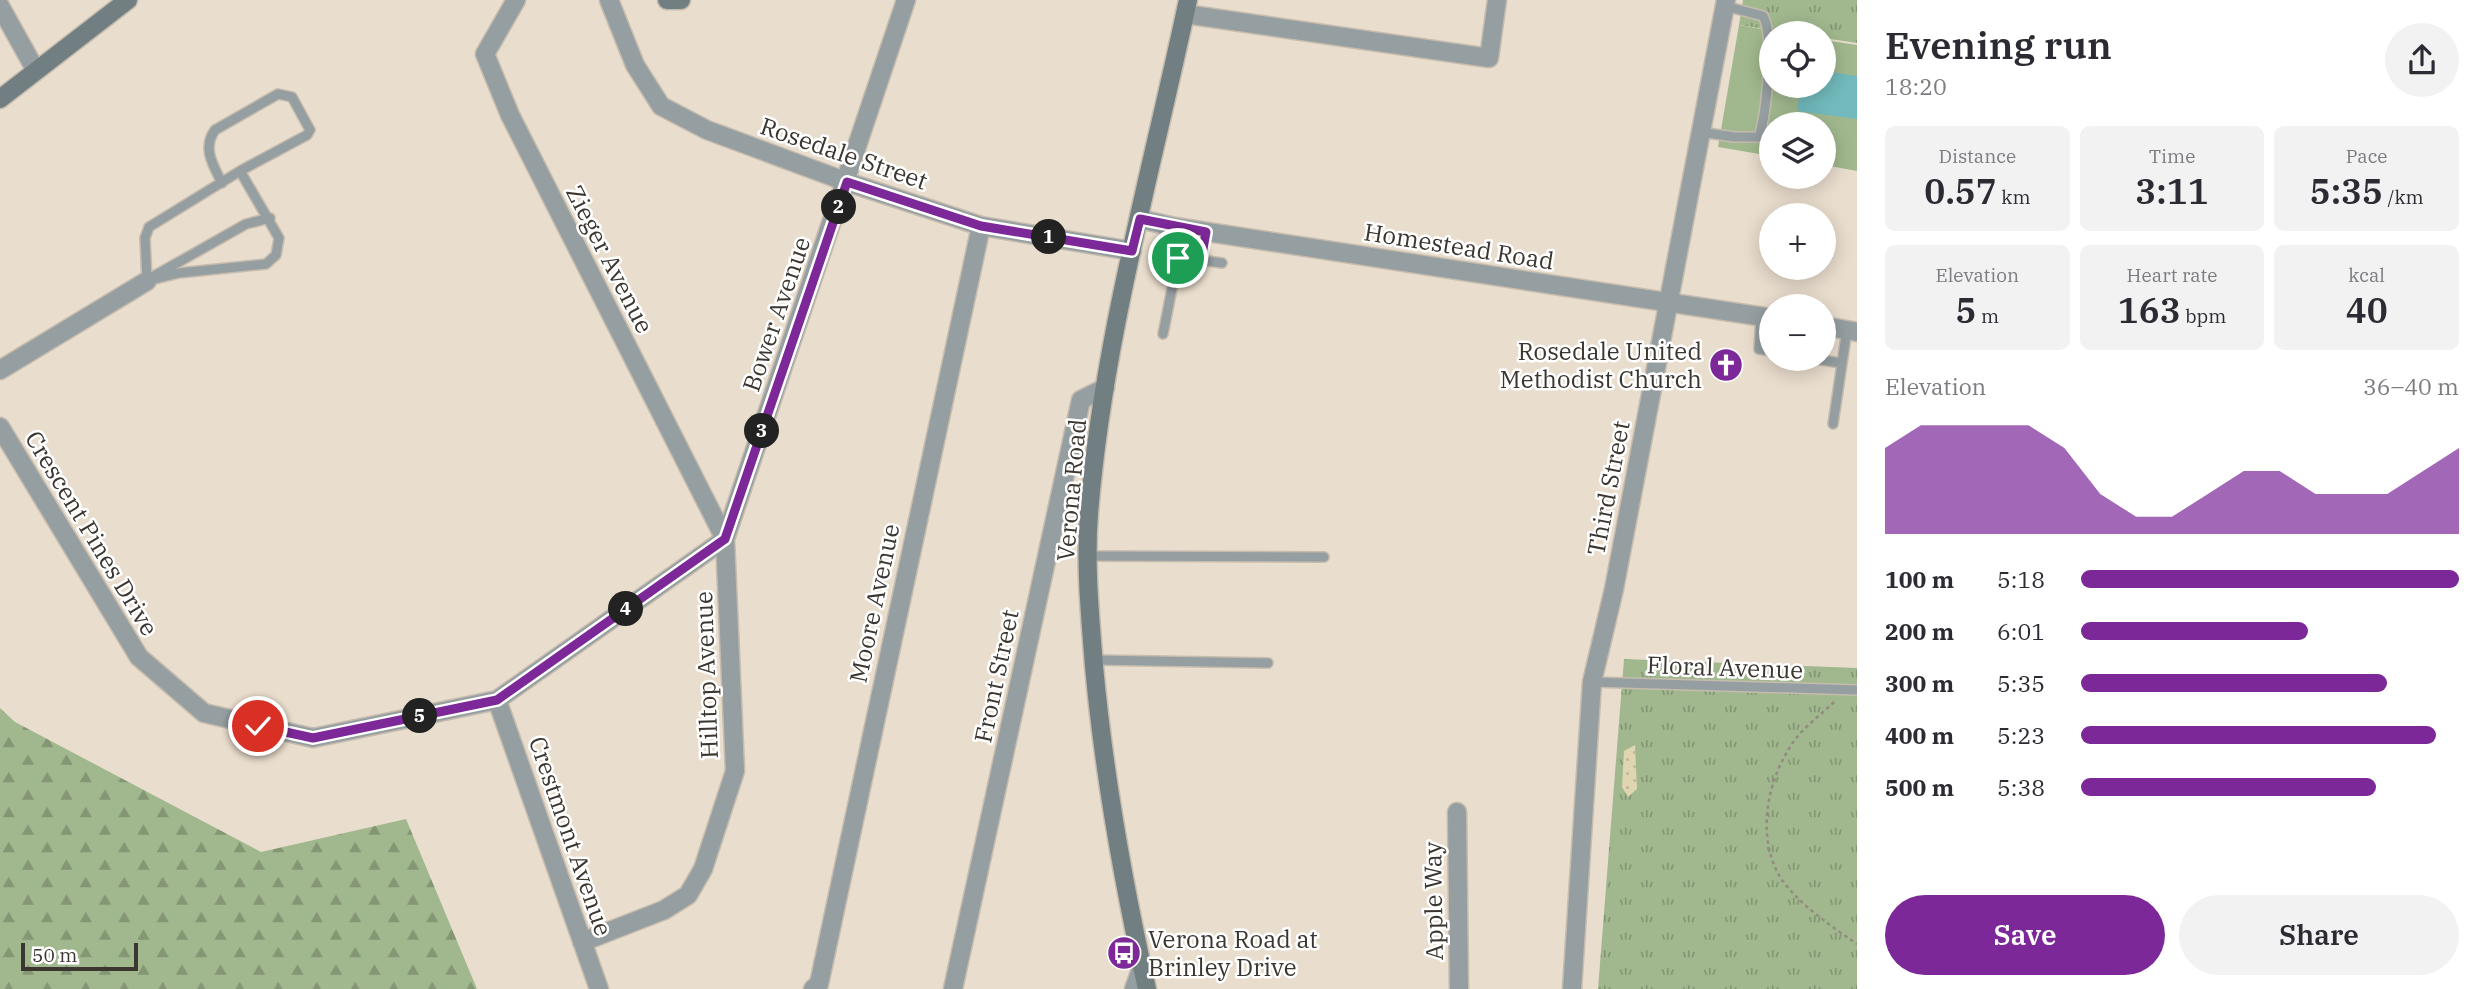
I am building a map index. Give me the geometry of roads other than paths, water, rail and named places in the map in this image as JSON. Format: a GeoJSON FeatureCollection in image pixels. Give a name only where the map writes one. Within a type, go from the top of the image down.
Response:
{"type":"FeatureCollection","features":[{"type":"Feature","properties":{"kind":"street"},"geometry":{"type":"LineString","coordinates":[[0,99],[35,69],[128,0]]}},
{"type":"Feature","properties":{"kind":"street","name":"Zieger Avenue"},"geometry":{"type":"LineString","coordinates":[[516,0],[485,54],[510,116],[725,539]]}},
{"type":"Feature","properties":{"kind":"street","name":"Rosedale Street"},"geometry":{"type":"LineString","coordinates":[[609,0],[635,65],[661,106],[707,130],[847,182],[981,226],[1132,251]]}},
{"type":"Feature","properties":{"kind":"street"},"geometry":{"type":"LineString","coordinates":[[667,0],[681,0]]}},
{"type":"Feature","properties":{"kind":"street","name":"Bower Avenue"},"geometry":{"type":"LineString","coordinates":[[725,539],[906,0]]}},
{"type":"Feature","properties":{"kind":"street"},"geometry":{"type":"LineString","coordinates":[[1186,7],[1489,58],[1497,0]]}},
{"type":"Feature","properties":{"kind":"street","name":"Third Street"},"geometry":{"type":"LineString","coordinates":[[1572,989],[1592,682],[1614,589],[1726,3]]}},
{"type":"Feature","properties":{"kind":"street"},"geometry":{"type":"LineString","coordinates":[[0,6],[35,69]]}},
{"type":"Feature","properties":{"kind":"street","name":"Verona Road"},"geometry":{"type":"LineString","coordinates":[[1147,989],[1113,827],[1094,660],[1088,556],[1089,514],[1105,388],[1186,7]]}},
{"type":"Feature","properties":{"kind":"street","name":"Homestead Road"},"geometry":{"type":"LineString","coordinates":[[1140,219],[1206,232],[1759,317]]}},
{"type":"Feature","properties":{"kind":"street","name":"Moore Avenue"},"geometry":{"type":"LineString","coordinates":[[813,989],[819,984],[981,226]]}},
{"type":"Feature","properties":{"kind":"street"},"geometry":{"type":"LineString","coordinates":[[0,370],[146,281]]}},
{"type":"Feature","properties":{"kind":"street","name":"Front Street"},"geometry":{"type":"LineString","coordinates":[[953,989],[1082,400],[1105,388]]}},
{"type":"Feature","properties":{"kind":"street","name":"Crescent Pines Drive"},"geometry":{"type":"LineString","coordinates":[[0,427],[139,657],[204,713],[313,738],[497,700]]}},
{"type":"Feature","properties":{"kind":"street"},"geometry":{"type":"LineString","coordinates":[[497,700],[725,539]]}},
{"type":"Feature","properties":{"kind":"street","name":"Hilltop Avenue"},"geometry":{"type":"LineString","coordinates":[[582,942],[664,910],[688,895],[703,869],[735,771],[725,539]]}},
{"type":"Feature","properties":{"kind":"street","name":"Crestmont Avenue"},"geometry":{"type":"LineString","coordinates":[[497,700],[599,989]]}},
{"type":"Feature","properties":{"kind":"street","name":"Apple Way"},"geometry":{"type":"LineString","coordinates":[[1457,812],[1459,989]]}},
{"type":"Feature","properties":{"kind":"street"},"geometry":{"type":"LineString","coordinates":[[1134,989],[1142,967]]}},
{"type":"Feature","properties":{"kind":"lane"},"geometry":{"type":"LineString","coordinates":[[1701,132],[1734,137],[1759,137],[1763,124],[1769,45],[1767,23],[1763,16],[1726,3]]}},
{"type":"Feature","properties":{"kind":"lane"},"geometry":{"type":"LineString","coordinates":[[146,281],[145,238],[149,227],[222,183],[240,171],[307,135],[310,130],[308,122],[292,97],[278,94],[215,130],[208,150],[222,183]]}},
{"type":"Feature","properties":{"kind":"lane"},"geometry":{"type":"LineString","coordinates":[[146,281],[179,273],[266,264],[276,256],[280,247],[270,218],[240,171]]}},
{"type":"Feature","properties":{"kind":"lane"},"geometry":{"type":"LineString","coordinates":[[146,281],[236,229],[270,218]]}},
{"type":"Feature","properties":{"kind":"lane"},"geometry":{"type":"LineString","coordinates":[[1201,260],[1206,232]]}},
{"type":"Feature","properties":{"kind":"lane"},"geometry":{"type":"LineString","coordinates":[[1163,334],[1178,258],[1222,263]]}},
{"type":"Feature","properties":{"kind":"lane"},"geometry":{"type":"LineString","coordinates":[[1833,424],[1841,363],[1852,331]]}},
{"type":"Feature","properties":{"kind":"lane"},"geometry":{"type":"LineString","coordinates":[[1836,362],[1841,363]]}},
{"type":"Feature","properties":{"kind":"lane"},"geometry":{"type":"LineString","coordinates":[[1088,556],[1324,557]]}},
{"type":"Feature","properties":{"kind":"lane"},"geometry":{"type":"LineString","coordinates":[[1094,660],[1268,663]]}},
{"type":"Feature","properties":{"kind":"lane","name":"Floral Avenue"},"geometry":{"type":"LineString","coordinates":[[1592,682],[1852,690]]}},
{"type":"Feature","properties":{"kind":"water"},"geometry":{"type":"Polygon","coordinates":[[[1836,73],[1857,76],[1857,119],[1836,116],[1836,112],[1797,111],[1799,98],[1836,98],[1836,73]]]}},
{"type":"Feature","properties":{"kind":"place","name":"Rosedale United Methodist Church"},"geometry":{"type":"Point","coordinates":[1726,365]}},
{"type":"Feature","properties":{"kind":"place","name":"Verona Road at Brinley Drive"},"geometry":{"type":"Point","coordinates":[1124,953]}}]}
